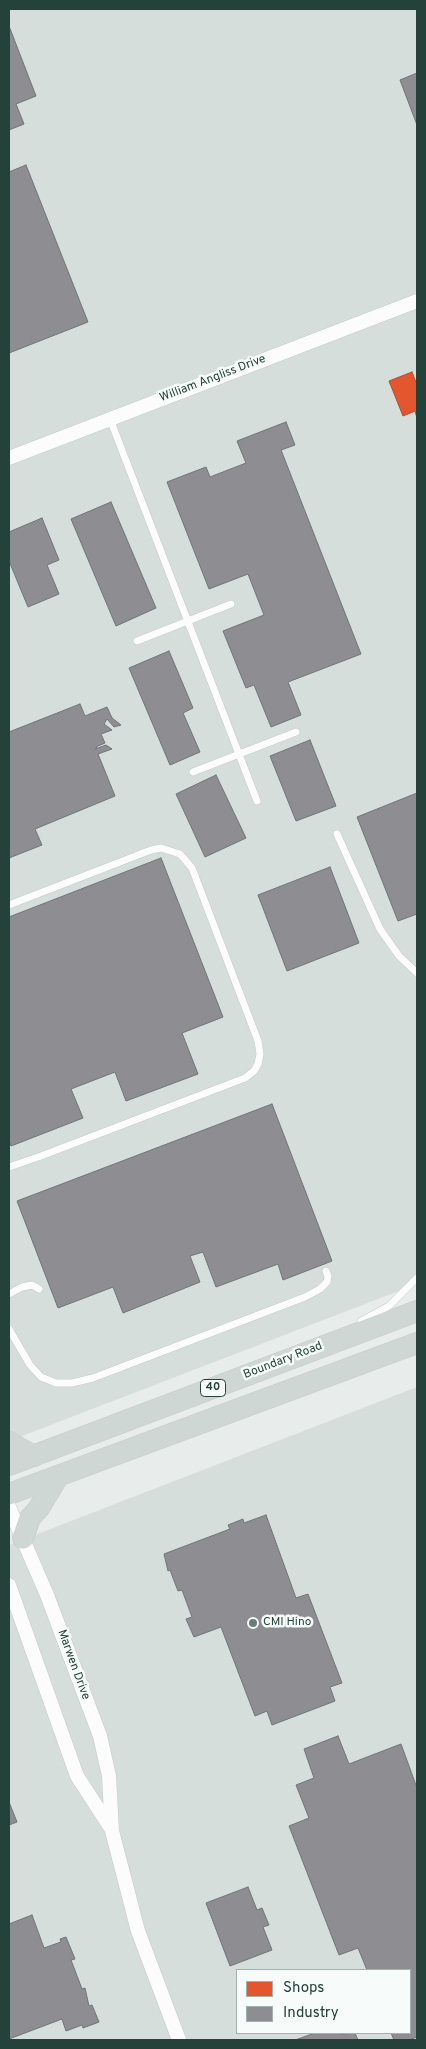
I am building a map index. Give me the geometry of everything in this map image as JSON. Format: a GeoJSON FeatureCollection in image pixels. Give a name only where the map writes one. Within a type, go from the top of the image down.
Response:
{"type":"FeatureCollection","features":[{"type":"Feature","properties":{"kind":"main road","name":"Boundary Road"},"geometry":{"type":"LineString","coordinates":[[9,1465],[417,1311]]}},
{"type":"Feature","properties":{"kind":"main road","name":"40"},"geometry":{"type":"LineString","coordinates":[[9,1494],[57,1478],[417,1343]]}},
{"type":"Feature","properties":{"kind":"main road"},"geometry":{"type":"LineString","coordinates":[[9,1442],[34,1456]]}},
{"type":"Feature","properties":{"kind":"main road"},"geometry":{"type":"LineString","coordinates":[[23,1538],[30,1518],[39,1508],[57,1478]]}},
{"type":"Feature","properties":{"kind":"street","name":"William Angliss Drive"},"geometry":{"type":"LineString","coordinates":[[9,458],[417,301]]}},
{"type":"Feature","properties":{"kind":"street","name":"Marwen Drive"},"geometry":{"type":"LineString","coordinates":[[9,1507],[47,1595],[100,1736],[108,1776],[112,1831],[138,1931],[179,2040]]}},
{"type":"Feature","properties":{"kind":"street","name":"Marwen Drive"},"geometry":{"type":"LineString","coordinates":[[9,1585],[77,1776],[112,1831]]}},
{"type":"Feature","properties":{"kind":"lane"},"geometry":{"type":"LineString","coordinates":[[110,419],[256,801]]}},
{"type":"Feature","properties":{"kind":"lane"},"geometry":{"type":"LineString","coordinates":[[137,641],[231,604]]}},
{"type":"Feature","properties":{"kind":"lane"},"geometry":{"type":"LineString","coordinates":[[193,772],[296,732]]}},
{"type":"Feature","properties":{"kind":"lane"},"geometry":{"type":"LineString","coordinates":[[337,834],[380,929],[399,956],[417,973]]}},
{"type":"Feature","properties":{"kind":"lane"},"geometry":{"type":"LineString","coordinates":[[9,906],[152,850],[161,848],[180,854],[192,868],[258,1040],[260,1054],[254,1071],[245,1078],[9,1167]]}},
{"type":"Feature","properties":{"kind":"lane"},"geometry":{"type":"LineString","coordinates":[[9,1328],[30,1365],[41,1376],[56,1383],[72,1383],[93,1378],[305,1297],[320,1289],[326,1282],[328,1276],[326,1271]]}},
{"type":"Feature","properties":{"kind":"lane"},"geometry":{"type":"LineString","coordinates":[[354,1325],[389,1306],[417,1278]]}},
{"type":"Feature","properties":{"kind":"lane"},"geometry":{"type":"LineString","coordinates":[[9,1294],[22,1287],[32,1285],[39,1289]]}},
{"type":"Feature","properties":{"kind":"lane"},"geometry":{"type":"LineString","coordinates":[[269,1366],[296,1349]]}},
{"type":"Feature","properties":{"kind":"shaded area"},"geometry":{"type":"Polygon","coordinates":[[[9,9],[417,9],[417,1284],[9,1441],[9,9]]]}},
{"type":"Feature","properties":{"kind":"shaded area"},"geometry":{"type":"Polygon","coordinates":[[[417,1387],[417,2040],[9,2040],[9,1545],[417,1387]]]}},
{"type":"Feature","properties":{"kind":"building: Shops"},"geometry":{"type":"Polygon","coordinates":[[[412,372],[417,385],[417,418],[415,411],[403,416],[389,381],[412,372]]]}},
{"type":"Feature","properties":{"kind":"building: Industry"},"geometry":{"type":"Polygon","coordinates":[[[9,26],[36,96],[16,104],[24,124],[9,130],[9,26]]]}},
{"type":"Feature","properties":{"kind":"building: Industry"},"geometry":{"type":"Polygon","coordinates":[[[417,73],[417,125],[400,80],[417,73]]]}},
{"type":"Feature","properties":{"kind":"building: Industry"},"geometry":{"type":"Polygon","coordinates":[[[26,165],[88,322],[9,353],[9,172],[26,165]]]}},
{"type":"Feature","properties":{"kind":"building: Industry"},"geometry":{"type":"Polygon","coordinates":[[[286,422],[295,445],[281,450],[361,654],[288,682],[301,715],[271,727],[254,685],[246,688],[223,631],[264,615],[248,574],[209,589],[167,482],[206,467],[210,477],[246,463],[237,441],[286,422]]]}},
{"type":"Feature","properties":{"kind":"building: Industry"},"geometry":{"type":"Polygon","coordinates":[[[111,502],[156,608],[116,626],[71,519],[111,502]]]}},
{"type":"Feature","properties":{"kind":"building: Industry"},"geometry":{"type":"Polygon","coordinates":[[[42,518],[59,560],[47,565],[59,594],[28,607],[9,561],[9,532],[42,518]]]}},
{"type":"Feature","properties":{"kind":"building: Industry"},"geometry":{"type":"Polygon","coordinates":[[[169,651],[193,708],[183,713],[200,752],[170,765],[129,668],[169,651]]]}},
{"type":"Feature","properties":{"kind":"building: Industry"},"geometry":{"type":"Polygon","coordinates":[[[80,704],[85,716],[107,707],[112,718],[121,725],[114,727],[107,719],[104,724],[112,730],[101,734],[105,743],[95,749],[106,745],[112,749],[98,754],[115,796],[35,829],[42,845],[9,858],[9,732],[80,704]]]}},
{"type":"Feature","properties":{"kind":"building: Industry"},"geometry":{"type":"Polygon","coordinates":[[[310,740],[336,806],[296,821],[270,756],[310,740]]]}},
{"type":"Feature","properties":{"kind":"building: Industry"},"geometry":{"type":"Polygon","coordinates":[[[216,775],[246,838],[205,857],[176,794],[216,775]]]}},
{"type":"Feature","properties":{"kind":"building: Industry"},"geometry":{"type":"Polygon","coordinates":[[[417,793],[417,914],[398,921],[357,817],[417,793]]]}},
{"type":"Feature","properties":{"kind":"building: Industry"},"geometry":{"type":"Polygon","coordinates":[[[161,858],[223,1017],[182,1033],[198,1074],[126,1101],[115,1072],[71,1089],[83,1118],[11,1146],[9,1140],[9,917],[161,858]]]}},
{"type":"Feature","properties":{"kind":"building: Industry"},"geometry":{"type":"Polygon","coordinates":[[[330,867],[359,943],[287,971],[258,895],[330,867]]]}},
{"type":"Feature","properties":{"kind":"building: Industry"},"geometry":{"type":"Polygon","coordinates":[[[272,1104],[332,1261],[283,1280],[278,1264],[216,1287],[203,1252],[190,1256],[200,1282],[123,1313],[113,1287],[58,1308],[17,1201],[272,1104]]]}},
{"type":"Feature","properties":{"kind":"building: Industry","name":"CMI Hino"},"geometry":{"type":"Polygon","coordinates":[[[266,1515],[296,1598],[308,1594],[342,1683],[330,1687],[335,1701],[272,1725],[267,1711],[255,1716],[221,1627],[194,1637],[186,1619],[192,1617],[182,1590],[178,1591],[170,1570],[168,1571],[164,1554],[230,1529],[228,1525],[243,1519],[244,1523],[266,1515]]]}},
{"type":"Feature","properties":{"kind":"building: Industry"},"geometry":{"type":"Polygon","coordinates":[[[338,1736],[349,1764],[401,1744],[417,1788],[417,2037],[409,2040],[394,2040],[391,2034],[411,2034],[411,1969],[367,1969],[358,1948],[339,1955],[289,1826],[309,1818],[296,1785],[314,1778],[304,1749],[338,1736]]]}},
{"type":"Feature","properties":{"kind":"building: Industry"},"geometry":{"type":"Polygon","coordinates":[[[9,1802],[17,1822],[9,1825],[9,1802]]]}},
{"type":"Feature","properties":{"kind":"building: Industry"},"geometry":{"type":"Polygon","coordinates":[[[248,1887],[257,1910],[262,1908],[269,1925],[263,1927],[272,1950],[230,1966],[206,1903],[248,1887]]]}},
{"type":"Feature","properties":{"kind":"building: Industry"},"geometry":{"type":"Polygon","coordinates":[[[32,1915],[44,1948],[61,1942],[60,1939],[66,1937],[75,1959],[71,1960],[82,1989],[85,1988],[89,2006],[92,2005],[99,2022],[83,2028],[82,2025],[66,2031],[62,2019],[9,2039],[9,1924],[32,1915]]]}},
{"type":"Feature","properties":{"kind":"building: Industry"},"geometry":{"type":"Polygon","coordinates":[[[312,2034],[355,2034],[358,2040],[295,2040],[312,2034]]]}},
{"type":"Feature","properties":{"kind":"place","name":"CMI Hino"},"geometry":{"type":"Point","coordinates":[253,1623]}}]}
